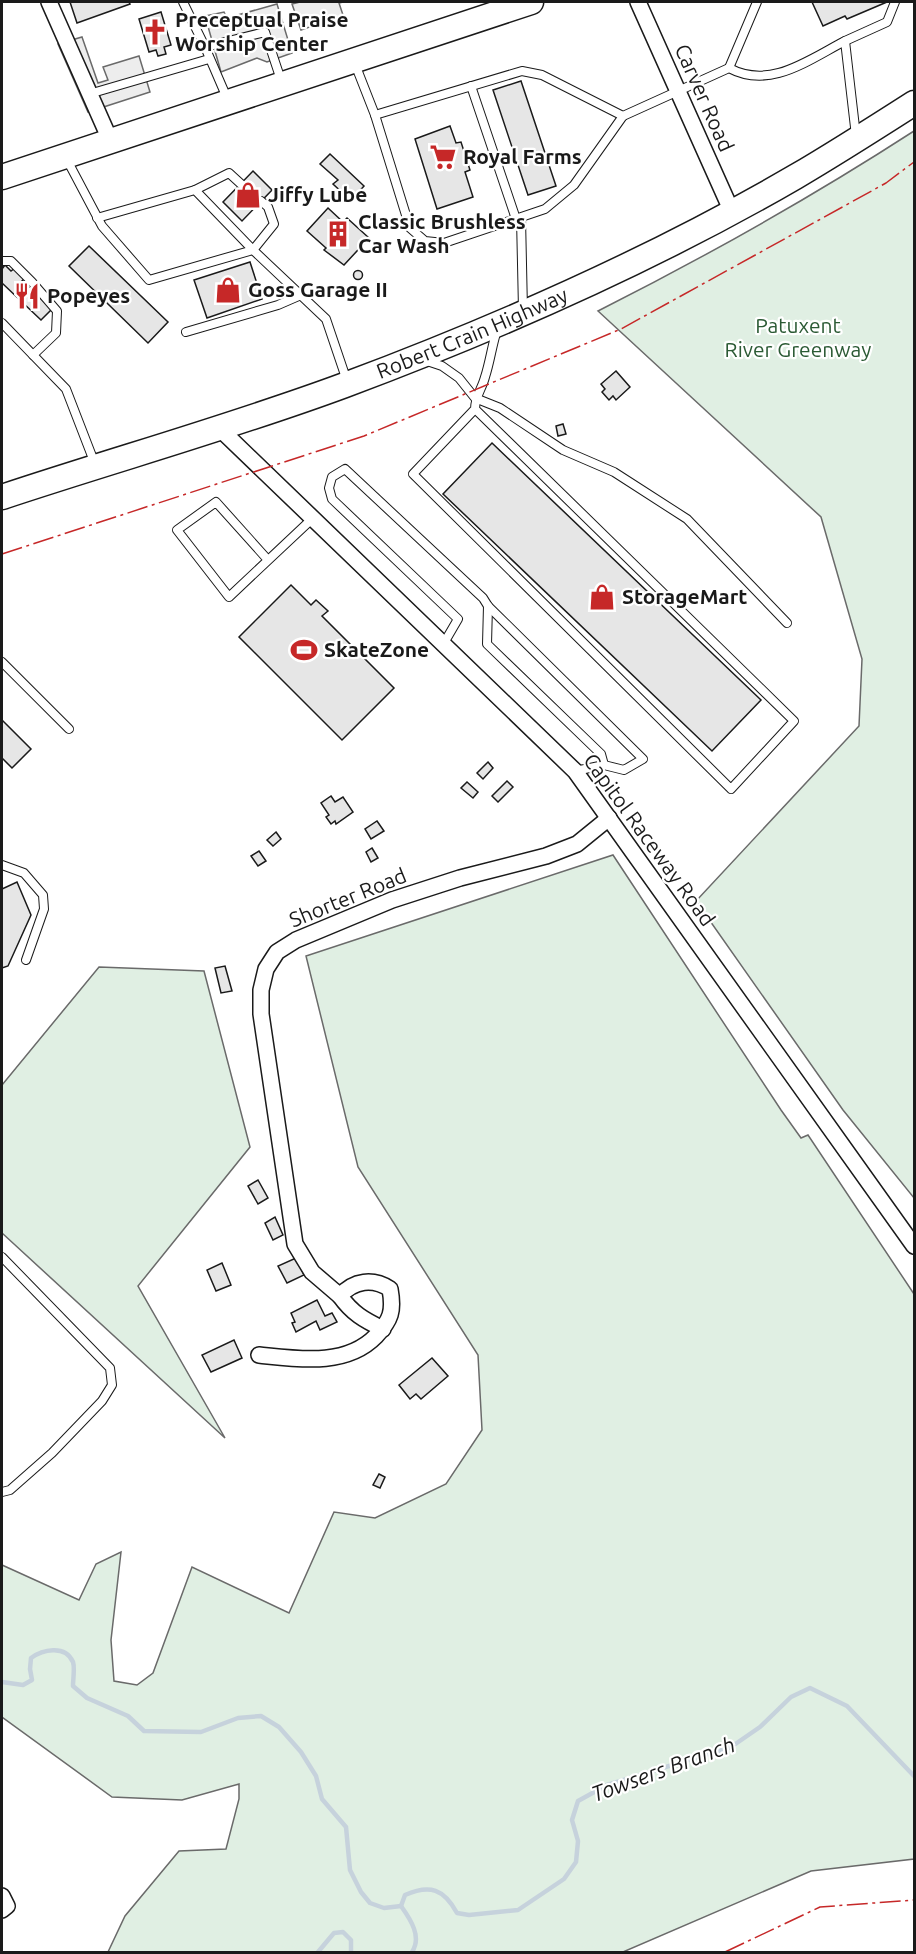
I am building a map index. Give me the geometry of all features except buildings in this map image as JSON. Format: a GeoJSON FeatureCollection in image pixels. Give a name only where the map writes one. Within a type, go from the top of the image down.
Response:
{"type":"FeatureCollection","features":[{"type":"Feature","properties":{"kind":"highway"},"geometry":{"type":"LineString","coordinates":[[2,177],[531,2]]}},
{"type":"Feature","properties":{"kind":"highway","name":"Robert Crain Highway"},"geometry":{"type":"LineString","coordinates":[[2,497],[348,384],[499,325],[648,255],[732,212],[915,103]]}},
{"type":"Feature","properties":{"kind":"street"},"geometry":{"type":"LineString","coordinates":[[48,2],[111,142]]}},
{"type":"Feature","properties":{"kind":"street","name":"Carver Road"},"geometry":{"type":"LineString","coordinates":[[638,2],[732,212]]}},
{"type":"Feature","properties":{"kind":"street","name":"Capitol Raceway Road"},"geometry":{"type":"LineString","coordinates":[[219,428],[575,771],[915,1246]]}},
{"type":"Feature","properties":{"kind":"street","name":"Shorter Road"},"geometry":{"type":"LineString","coordinates":[[383,1329],[362,1319],[350,1310],[340,1296],[312,1272],[295,1244],[261,1014],[261,990],[266,969],[277,952],[296,939],[392,900],[460,878],[546,856],[577,844],[609,818]]}},
{"type":"Feature","properties":{"kind":"street"},"geometry":{"type":"LineString","coordinates":[[260,1355],[304,1360],[340,1357],[367,1345],[383,1329],[390,1318],[392,1301],[390,1289],[379,1282],[363,1282],[349,1286],[340,1296]]}},
{"type":"Feature","properties":{"kind":"street"},"geometry":{"type":"LineString","coordinates":[[2,1896],[7,1906],[2,1910]]}},
{"type":"Feature","properties":{"kind":"lane"},"geometry":{"type":"LineString","coordinates":[[183,2],[229,102]]}},
{"type":"Feature","properties":{"kind":"lane"},"geometry":{"type":"LineString","coordinates":[[353,60],[375,115],[410,228],[425,241],[444,243],[545,209],[574,185],[623,116],[729,68],[757,2]]}},
{"type":"Feature","properties":{"kind":"lane"},"geometry":{"type":"LineString","coordinates":[[729,68],[743,76],[782,74],[887,22],[895,2]]}},
{"type":"Feature","properties":{"kind":"lane"},"geometry":{"type":"LineString","coordinates":[[205,47],[265,32],[282,84]]}},
{"type":"Feature","properties":{"kind":"lane"},"geometry":{"type":"LineString","coordinates":[[845,41],[856,140]]}},
{"type":"Feature","properties":{"kind":"lane"},"geometry":{"type":"LineString","coordinates":[[89,94],[209,59]]}},
{"type":"Feature","properties":{"kind":"lane"},"geometry":{"type":"LineString","coordinates":[[375,115],[522,71],[542,75],[623,116]]}},
{"type":"Feature","properties":{"kind":"lane"},"geometry":{"type":"LineString","coordinates":[[471,86],[519,218],[523,314]]}},
{"type":"Feature","properties":{"kind":"lane"},"geometry":{"type":"LineString","coordinates":[[65,157],[102,226],[149,280],[253,250],[274,224],[268,207],[261,201]]}},
{"type":"Feature","properties":{"kind":"lane"},"geometry":{"type":"LineString","coordinates":[[97,218],[195,190],[229,173],[241,184]]}},
{"type":"Feature","properties":{"kind":"lane"},"geometry":{"type":"LineString","coordinates":[[195,190],[253,250],[326,319],[348,384]]}},
{"type":"Feature","properties":{"kind":"lane"},"geometry":{"type":"LineString","coordinates":[[2,261],[11,261],[57,311],[57,333],[33,355]]}},
{"type":"Feature","properties":{"kind":"lane"},"geometry":{"type":"LineString","coordinates":[[186,332],[278,305],[302,295]]}},
{"type":"Feature","properties":{"kind":"lane"},"geometry":{"type":"LineString","coordinates":[[2,323],[66,389],[96,465]]}},
{"type":"Feature","properties":{"kind":"lane"},"geometry":{"type":"LineString","coordinates":[[475,409],[794,721],[731,789],[413,474],[475,409],[475,398],[485,378],[488,359],[499,325]]}},
{"type":"Feature","properties":{"kind":"lane"},"geometry":{"type":"LineString","coordinates":[[417,358],[442,366],[459,378],[475,398],[500,408],[563,450],[614,472],[687,519],[786,624]]}},
{"type":"Feature","properties":{"kind":"lane"},"geometry":{"type":"LineString","coordinates":[[444,643],[458,620],[332,499],[329,488],[332,477],[345,469],[483,598],[488,606],[642,759],[624,770],[604,765],[575,771]]}},
{"type":"Feature","properties":{"kind":"lane"},"geometry":{"type":"LineString","coordinates":[[268,560],[216,502],[177,530],[229,597],[313,518]]}},
{"type":"Feature","properties":{"kind":"lane"},"geometry":{"type":"LineString","coordinates":[[488,606],[487,644],[601,754],[604,765]]}},
{"type":"Feature","properties":{"kind":"lane"},"geometry":{"type":"LineString","coordinates":[[2,662],[69,729]]}},
{"type":"Feature","properties":{"kind":"lane"},"geometry":{"type":"LineString","coordinates":[[2,865],[24,873],[43,895],[44,909],[26,960]]}},
{"type":"Feature","properties":{"kind":"lane"},"geometry":{"type":"LineString","coordinates":[[2,1257],[110,1368],[112,1385],[102,1401],[52,1453],[10,1490],[2,1492]]}},
{"type":"Feature","properties":{"kind":"green space","name":"Patuxent River Greenway"},"geometry":{"type":"Polygon","coordinates":[[[914,131],[914,1198],[843,1110],[696,901],[859,726],[862,659],[821,517],[598,311],[759,225],[914,131]]]}},
{"type":"Feature","properties":{"kind":"green space"},"geometry":{"type":"Polygon","coordinates":[[[613,855],[781,1110],[801,1138],[808,1135],[914,1294],[914,1859],[811,1871],[623,1952],[108,1952],[125,1916],[179,1851],[226,1849],[239,1799],[239,1784],[182,1800],[112,1797],[2,1717],[2,1565],[79,1600],[96,1564],[121,1552],[111,1640],[114,1681],[137,1685],[153,1673],[192,1567],[289,1613],[334,1512],[375,1518],[446,1484],[482,1430],[478,1355],[358,1167],[306,956],[613,855]]]}},
{"type":"Feature","properties":{"kind":"green space"},"geometry":{"type":"Polygon","coordinates":[[[99,967],[204,971],[250,1147],[138,1286],[225,1438],[2,1233],[2,1085],[99,967]]]}},
{"type":"Feature","properties":{"kind":"shaded area"},"geometry":{"type":"Polygon","coordinates":[[[343,2],[339,3],[343,15],[301,30],[292,4],[343,2]]]}},
{"type":"Feature","properties":{"kind":"shaded area"},"geometry":{"type":"Polygon","coordinates":[[[277,4],[292,53],[267,62],[257,58],[221,72],[205,16],[224,12],[227,18],[277,4]]]}},
{"type":"Feature","properties":{"kind":"shaded area"},"geometry":{"type":"Polygon","coordinates":[[[82,37],[98,83],[108,80],[103,67],[139,56],[150,92],[88,112],[58,44],[82,37]]]}},
{"type":"Feature","properties":{"kind":"waterway"},"geometry":{"type":"LineString","coordinates":[[2,1682],[23,1685],[32,1680],[31,1658],[53,1650],[65,1653],[73,1662],[73,1686],[87,1698],[128,1716],[144,1731],[201,1732],[238,1718],[261,1716],[279,1727],[301,1752],[316,1776],[322,1799],[346,1827],[350,1870],[361,1892],[370,1903],[384,1908],[401,1906]]}},
{"type":"Feature","properties":{"kind":"waterway","name":"Towsers Branch"},"geometry":{"type":"LineString","coordinates":[[412,1952],[416,1935],[412,1923],[401,1906],[405,1895],[422,1890],[436,1891],[447,1899],[457,1913],[469,1915],[518,1910],[564,1879],[576,1862],[578,1841],[572,1820],[578,1801],[607,1785],[731,1747],[760,1727],[791,1697],[810,1688],[847,1706],[914,1776]]}},
{"type":"Feature","properties":{"kind":"waterway","name":"Towsers Branch"},"geometry":{"type":"LineString","coordinates":[[318,1952],[334,1933],[343,1932],[351,1940],[351,1952]]}},
{"type":"Feature","properties":{"kind":"power"},"geometry":{"type":"LineString","coordinates":[[2,554],[364,436],[621,329],[886,183],[914,162]]}},
{"type":"Feature","properties":{"kind":"power"},"geometry":{"type":"LineString","coordinates":[[725,1952],[820,1907],[914,1900]]}},
{"type":"Feature","properties":{"kind":"place","name":"Preceptual Praise Worship Center"},"geometry":{"type":"Point","coordinates":[155,32]}},
{"type":"Feature","properties":{"kind":"place","name":"Royal Farms"},"geometry":{"type":"Point","coordinates":[443,157]}},
{"type":"Feature","properties":{"kind":"place","name":"Jiffy Lube"},"geometry":{"type":"Point","coordinates":[248,195]}},
{"type":"Feature","properties":{"kind":"place","name":"Classic Brushless Car Wash"},"geometry":{"type":"Point","coordinates":[338,234]}},
{"type":"Feature","properties":{"kind":"place","name":"Goss Garage II"},"geometry":{"type":"Point","coordinates":[228,290]}},
{"type":"Feature","properties":{"kind":"place","name":"Popeyes"},"geometry":{"type":"Point","coordinates":[27,296]}},
{"type":"Feature","properties":{"kind":"place","name":"StorageMart"},"geometry":{"type":"Point","coordinates":[602,597]}},
{"type":"Feature","properties":{"kind":"place","name":"SkateZone"},"geometry":{"type":"Point","coordinates":[304,650]}}]}
